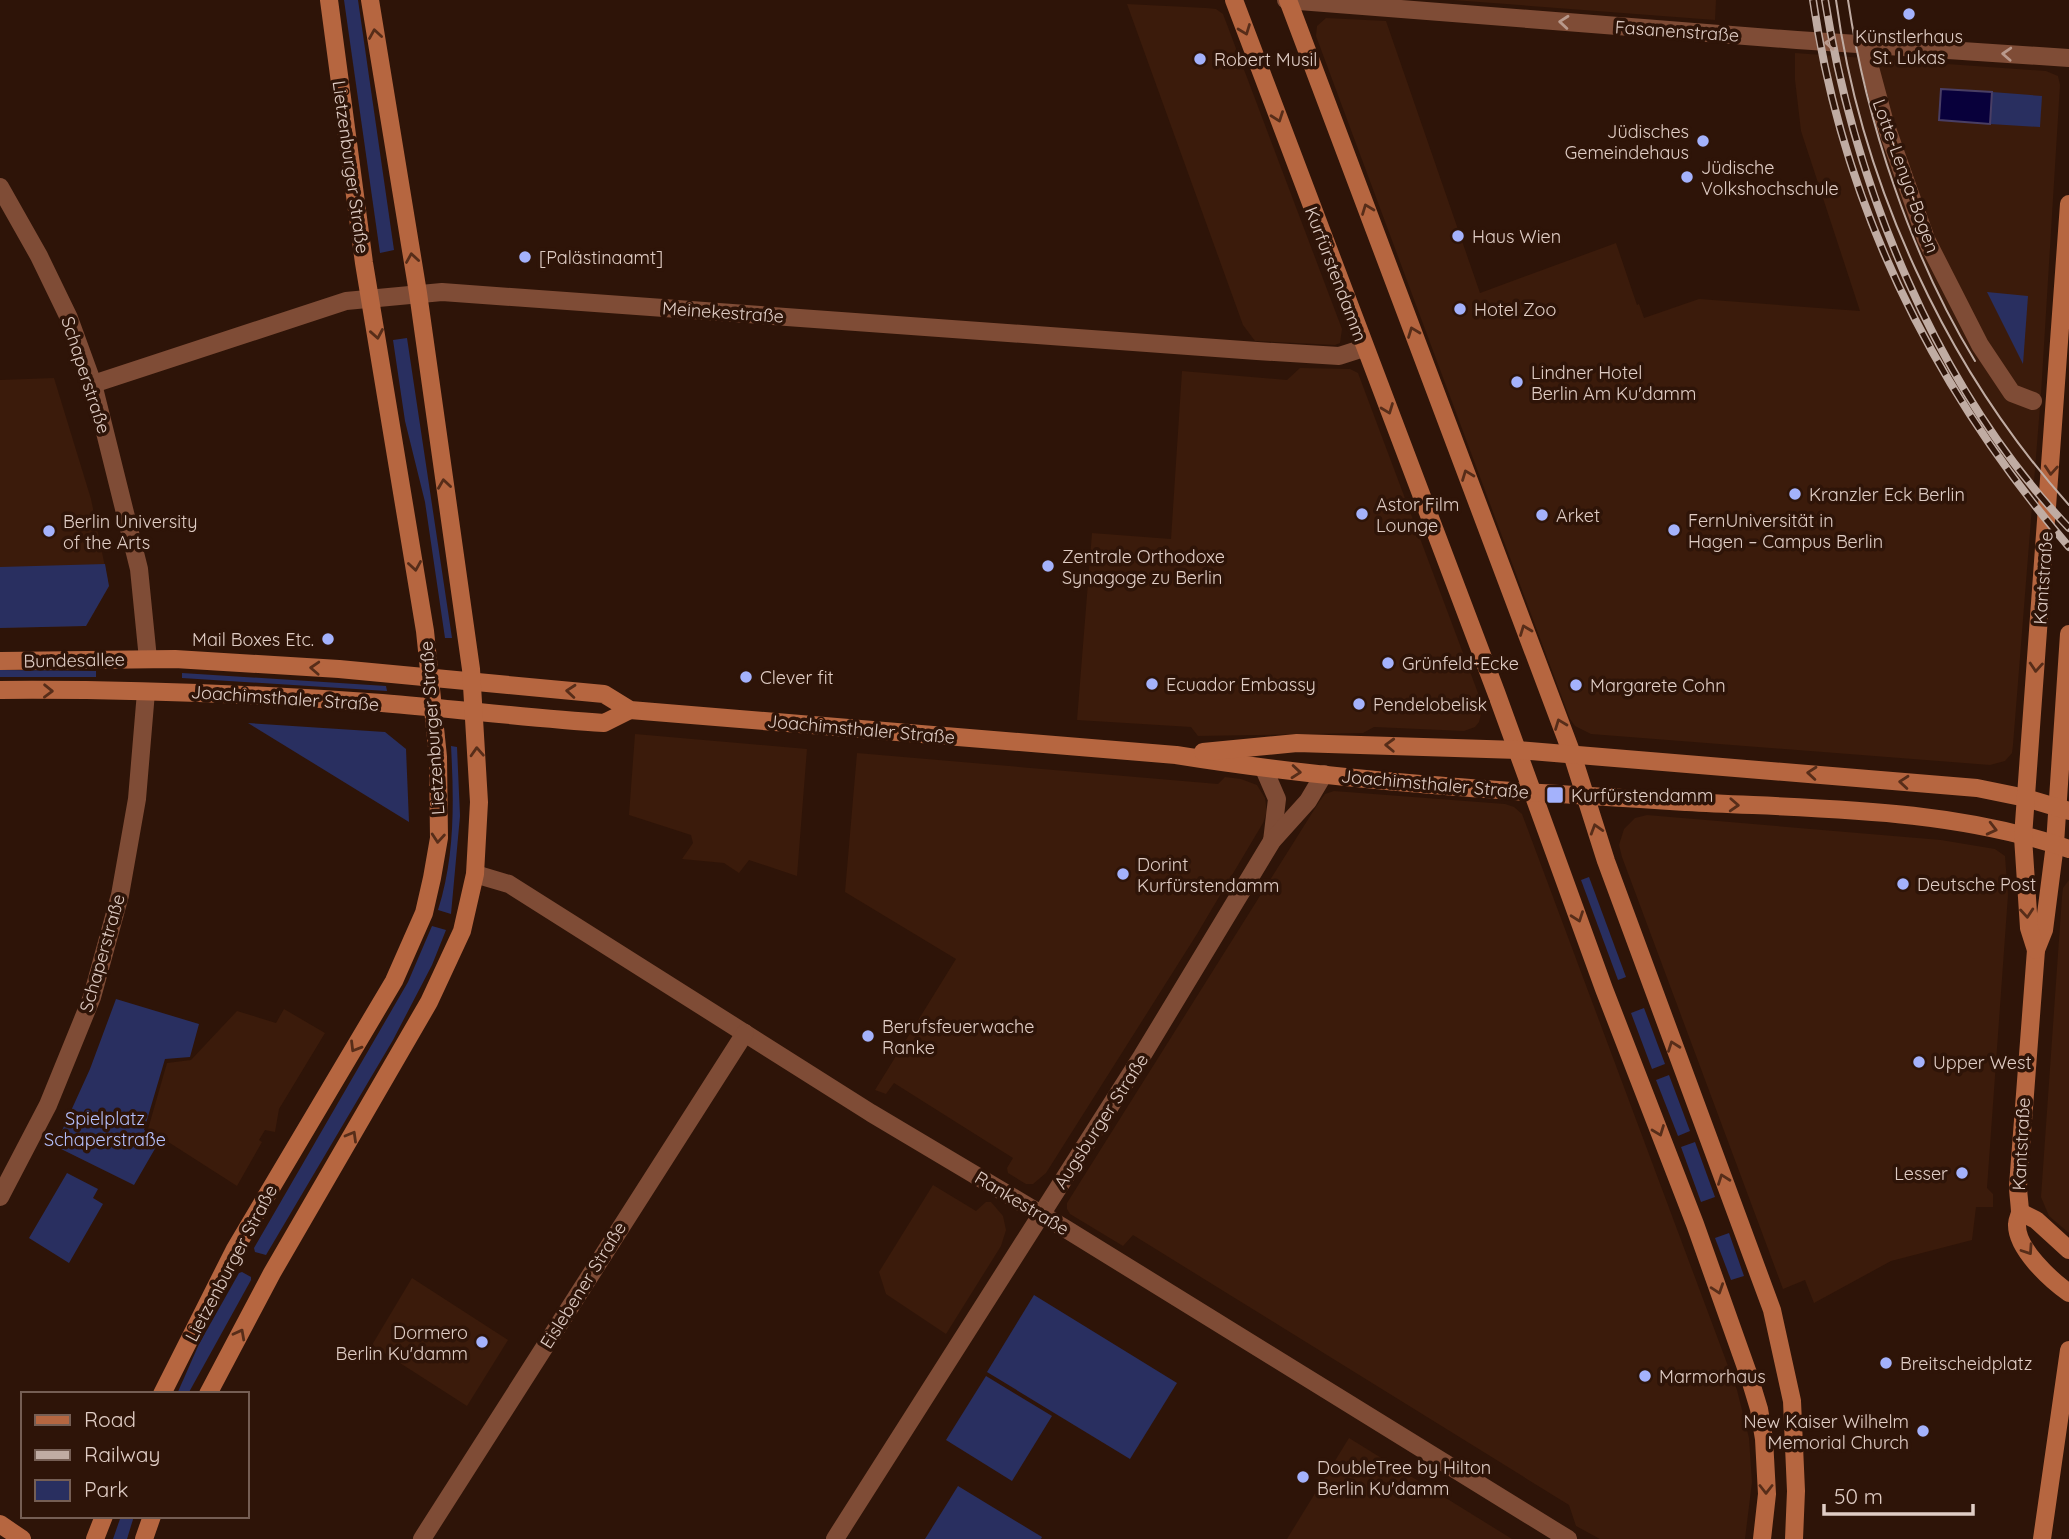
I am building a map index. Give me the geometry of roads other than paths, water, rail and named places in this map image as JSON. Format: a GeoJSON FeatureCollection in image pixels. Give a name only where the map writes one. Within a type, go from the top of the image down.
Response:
{"type":"FeatureCollection","features":[{"type":"Feature","properties":{"kind":"main road","name":"Lietzenburger Straße"},"geometry":{"type":"LineString","coordinates":[[163,1392],[235,1249],[394,981],[424,913],[439,838],[440,793],[431,678],[370,298],[329,0]]}},
{"type":"Feature","properties":{"kind":"main road"},"geometry":{"type":"LineString","coordinates":[[209,1392],[272,1273],[429,1002],[462,931],[475,874],[479,802],[472,682],[418,293],[370,0]]}},
{"type":"Feature","properties":{"kind":"main road","name":"Kurfürstendamm"},"geometry":{"type":"LineString","coordinates":[[1234,0],[1518,750],[1604,989],[1695,1224],[1759,1409],[1764,1439],[1767,1494],[1762,1539]]}},
{"type":"Feature","properties":{"kind":"main road"},"geometry":{"type":"LineString","coordinates":[[1287,0],[1572,754],[1611,874],[1772,1310],[1792,1401],[1796,1490],[1794,1539]]}},
{"type":"Feature","properties":{"kind":"main road","name":"Kantstraße"},"geometry":{"type":"LineString","coordinates":[[2036,950],[2029,928],[2023,837],[2069,204]]}},
{"type":"Feature","properties":{"kind":"main road","name":"Kantstraße"},"geometry":{"type":"LineString","coordinates":[[2069,635],[2062,847],[2044,930],[2036,950],[2018,1175],[2020,1212],[2017,1224],[2021,1240],[2044,1273],[2069,1293]]}},
{"type":"Feature","properties":{"kind":"main road","name":"Joachimsthaler Straße"},"geometry":{"type":"LineString","coordinates":[[148,659],[339,669],[604,694],[630,710],[1175,755],[1264,769],[1587,796],[1857,810],[1959,822],[2062,847]]}},
{"type":"Feature","properties":{"kind":"main road","name":"Bundesallee"},"geometry":{"type":"LineString","coordinates":[[0,661],[148,659]]}},
{"type":"Feature","properties":{"kind":"main road","name":"Bundesallee"},"geometry":{"type":"LineString","coordinates":[[0,690],[146,692]]}},
{"type":"Feature","properties":{"kind":"main road","name":"Joachimsthaler Straße"},"geometry":{"type":"LineString","coordinates":[[146,692],[241,694],[604,723],[630,710]]}},
{"type":"Feature","properties":{"kind":"main road","name":"Joachimsthaler Straße"},"geometry":{"type":"LineString","coordinates":[[1175,755],[1297,743],[1518,750],[1967,787],[2026,798],[2063,809]]}},
{"type":"Feature","properties":{"kind":"main road","name":"Kantstraße"},"geometry":{"type":"LineString","coordinates":[[2020,1212],[2036,1220],[2069,1250]]}},
{"type":"Feature","properties":{"kind":"main road"},"geometry":{"type":"LineString","coordinates":[[2042,1539],[2069,1350]]}},
{"type":"Feature","properties":{"kind":"main road"},"geometry":{"type":"LineString","coordinates":[[95,1539],[103,1518]]}},
{"type":"Feature","properties":{"kind":"main road"},"geometry":{"type":"LineString","coordinates":[[144,1539],[151,1518]]}},
{"type":"Feature","properties":{"kind":"main road"},"geometry":{"type":"LineString","coordinates":[[0,1524],[22,1539]]}},
{"type":"Feature","properties":{"kind":"street","name":"Fasanenstraße"},"geometry":{"type":"LineString","coordinates":[[1287,0],[1864,45],[2069,58]]}},
{"type":"Feature","properties":{"kind":"street","name":"Lotte-Lenya-Bogen"},"geometry":{"type":"LineString","coordinates":[[1864,45],[1885,122],[1926,239],[1980,345],[2012,393],[2033,401]]}},
{"type":"Feature","properties":{"kind":"street","name":"Schaperstraße"},"geometry":{"type":"LineString","coordinates":[[0,187],[39,256],[63,306],[93,384],[139,569],[148,659]]}},
{"type":"Feature","properties":{"kind":"street","name":"Meinekestraße"},"geometry":{"type":"LineString","coordinates":[[93,384],[346,301],[418,293],[457,293],[1339,356],[1364,348]]}},
{"type":"Feature","properties":{"kind":"street","name":"Schaperstraße"},"geometry":{"type":"LineString","coordinates":[[0,1197],[48,1105],[92,997],[120,895],[137,799],[146,692]]}},
{"type":"Feature","properties":{"kind":"street","name":"Augsburger Straße"},"geometry":{"type":"LineString","coordinates":[[1264,769],[1277,799],[1272,841]]}},
{"type":"Feature","properties":{"kind":"street","name":"Augsburger Straße"},"geometry":{"type":"LineString","coordinates":[[835,1539],[1142,1056],[1272,841],[1308,802],[1324,774]]}},
{"type":"Feature","properties":{"kind":"street","name":"Rankestraße"},"geometry":{"type":"LineString","coordinates":[[475,874],[509,884],[871,1112],[1568,1539]]}},
{"type":"Feature","properties":{"kind":"street","name":"Eislebener Straße"},"geometry":{"type":"LineString","coordinates":[[422,1539],[745,1032]]}},
{"type":"Feature","properties":{"kind":"tram line"},"geometry":{"type":"LineString","coordinates":[[1836,0],[1848,69],[1866,137],[1888,204],[1916,270],[1948,333],[1984,394],[2025,451],[2069,505]]}},
{"type":"Feature","properties":{"kind":"tram line"},"geometry":{"type":"LineString","coordinates":[[1848,0],[1866,92],[1894,186],[1931,278],[1975,361]]}},
{"type":"Feature","properties":{"kind":"railway"},"geometry":{"type":"LineString","coordinates":[[1813,0],[1827,76],[1847,151],[1872,222],[1902,292],[1937,359],[1976,424],[2020,487],[2069,547]]}},
{"type":"Feature","properties":{"kind":"railway"},"geometry":{"type":"LineString","coordinates":[[1825,0],[1857,142],[1880,213],[1908,282],[1941,349],[1979,413],[2022,473],[2069,528]]}},
{"type":"Feature","properties":{"kind":"place","name":"Künstlerhaus St. Lukas"},"geometry":{"type":"Point","coordinates":[1909,14]}},
{"type":"Feature","properties":{"kind":"place","name":"Robert Musil"},"geometry":{"type":"Point","coordinates":[1200,59]}},
{"type":"Feature","properties":{"kind":"place","name":"Jüdisches Gemeindehaus"},"geometry":{"type":"Point","coordinates":[1703,141]}},
{"type":"Feature","properties":{"kind":"place","name":"Jüdische Volkshochschule"},"geometry":{"type":"Point","coordinates":[1687,177]}},
{"type":"Feature","properties":{"kind":"place","name":"Haus Wien"},"geometry":{"type":"Point","coordinates":[1458,236]}},
{"type":"Feature","properties":{"kind":"place","name":"[Palästinaamt]"},"geometry":{"type":"Point","coordinates":[525,257]}},
{"type":"Feature","properties":{"kind":"place","name":"Hotel Zoo"},"geometry":{"type":"Point","coordinates":[1460,309]}},
{"type":"Feature","properties":{"kind":"place","name":"Lindner Hotel Berlin Am Ku'damm"},"geometry":{"type":"Point","coordinates":[1517,382]}},
{"type":"Feature","properties":{"kind":"place","name":"Kranzler Eck Berlin"},"geometry":{"type":"Point","coordinates":[1795,494]}},
{"type":"Feature","properties":{"kind":"place","name":"Astor Film Lounge"},"geometry":{"type":"Point","coordinates":[1362,514]}},
{"type":"Feature","properties":{"kind":"place","name":"Arket"},"geometry":{"type":"Point","coordinates":[1542,515]}},
{"type":"Feature","properties":{"kind":"place","name":"FernUniversität in Hagen – Campus Berlin"},"geometry":{"type":"Point","coordinates":[1674,530]}},
{"type":"Feature","properties":{"kind":"place","name":"Berlin University of the Arts"},"geometry":{"type":"Point","coordinates":[49,531]}},
{"type":"Feature","properties":{"kind":"place","name":"Zentrale Orthodoxe Synagoge zu Berlin"},"geometry":{"type":"Point","coordinates":[1048,566]}},
{"type":"Feature","properties":{"kind":"place","name":"Mail Boxes Etc."},"geometry":{"type":"Point","coordinates":[328,639]}},
{"type":"Feature","properties":{"kind":"place","name":"Grünfeld-Ecke"},"geometry":{"type":"Point","coordinates":[1388,663]}},
{"type":"Feature","properties":{"kind":"place","name":"Clever fit"},"geometry":{"type":"Point","coordinates":[746,677]}},
{"type":"Feature","properties":{"kind":"place","name":"Ecuador Embassy"},"geometry":{"type":"Point","coordinates":[1152,684]}},
{"type":"Feature","properties":{"kind":"place","name":"Margarete Cohn"},"geometry":{"type":"Point","coordinates":[1576,685]}},
{"type":"Feature","properties":{"kind":"place","name":"Pendelobelisk"},"geometry":{"type":"Point","coordinates":[1359,704]}},
{"type":"Feature","properties":{"kind":"place","name":"Kurfürstendamm"},"geometry":{"type":"Point","coordinates":[1555,795]}},
{"type":"Feature","properties":{"kind":"place","name":"Dorint Kurfürstendamm"},"geometry":{"type":"Point","coordinates":[1123,874]}},
{"type":"Feature","properties":{"kind":"place","name":"Deutsche Post"},"geometry":{"type":"Point","coordinates":[1903,884]}},
{"type":"Feature","properties":{"kind":"place","name":"Berufsfeuerwache Ranke"},"geometry":{"type":"Point","coordinates":[868,1036]}},
{"type":"Feature","properties":{"kind":"place","name":"Upper West"},"geometry":{"type":"Point","coordinates":[1919,1062]}},
{"type":"Feature","properties":{"kind":"place","name":"Lesser"},"geometry":{"type":"Point","coordinates":[1962,1173]}},
{"type":"Feature","properties":{"kind":"place","name":"Dormero Berlin Ku'damm"},"geometry":{"type":"Point","coordinates":[482,1342]}},
{"type":"Feature","properties":{"kind":"place","name":"Breitscheidplatz"},"geometry":{"type":"Point","coordinates":[1886,1363]}},
{"type":"Feature","properties":{"kind":"place","name":"Marmorhaus"},"geometry":{"type":"Point","coordinates":[1645,1376]}},
{"type":"Feature","properties":{"kind":"place","name":"New Kaiser Wilhelm Memorial Church"},"geometry":{"type":"Point","coordinates":[1923,1431]}},
{"type":"Feature","properties":{"kind":"place","name":"DoubleTree by Hilton Berlin Ku'damm"},"geometry":{"type":"Point","coordinates":[1303,1477]}},
{"type":"Feature","properties":{"kind":"park label","name":"Spielplatz Schaperstraße"},"geometry":{"type":"Point","coordinates":[105,1128]}}]}
